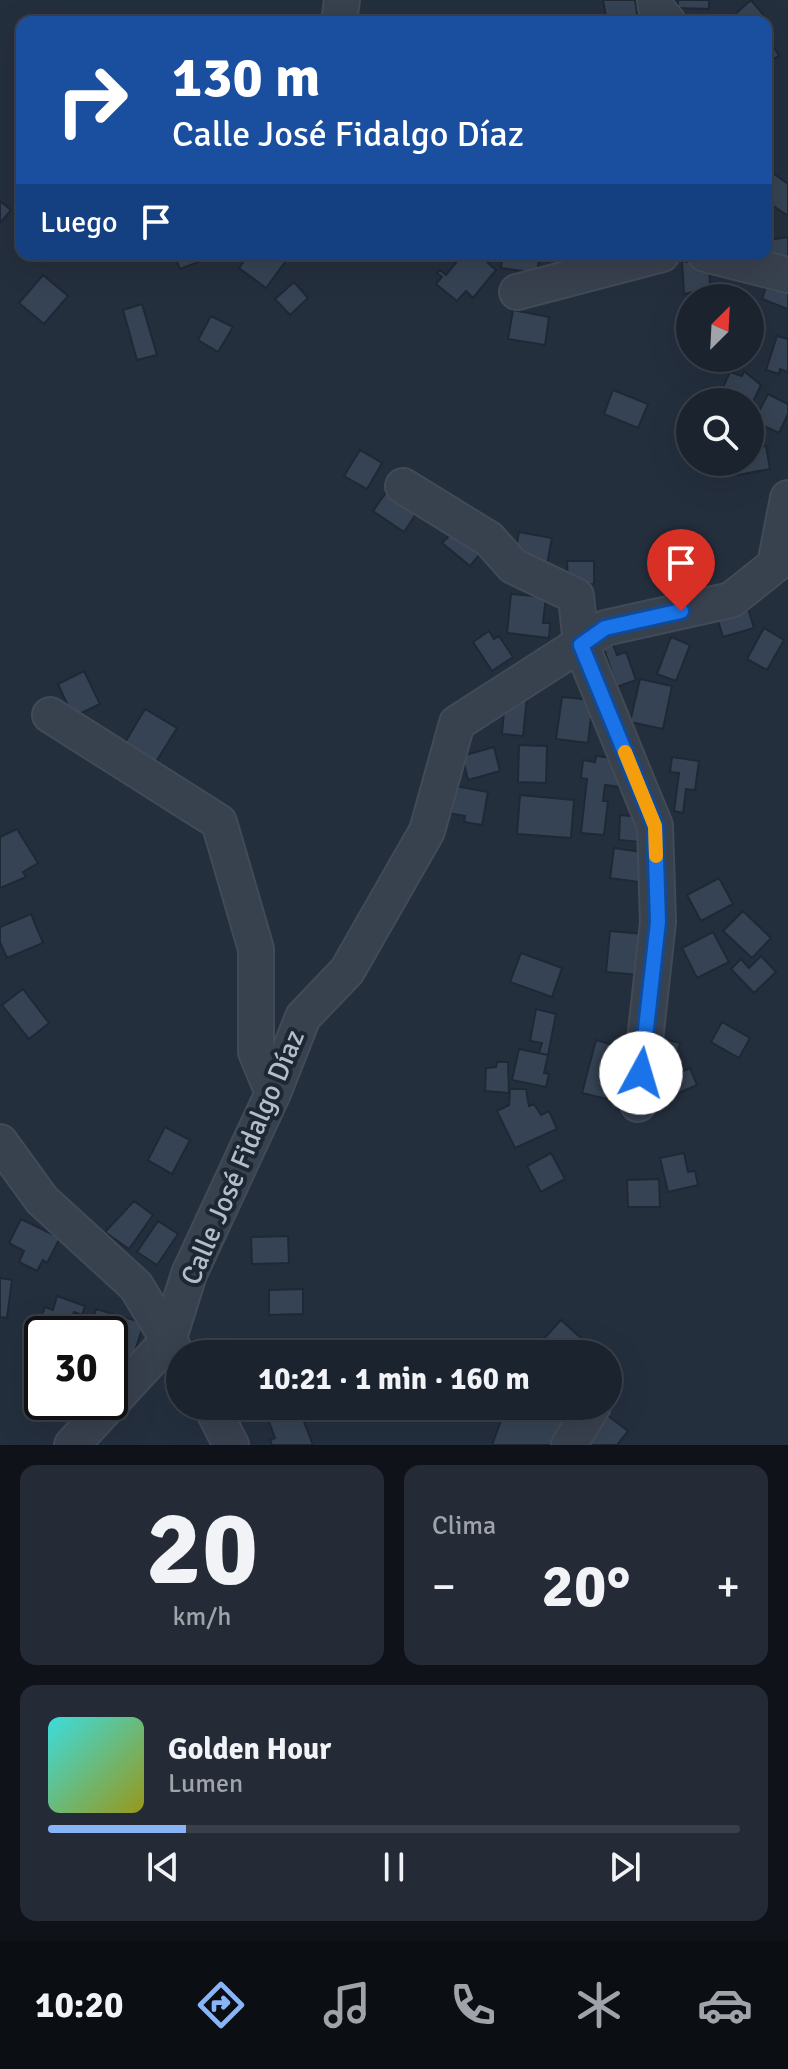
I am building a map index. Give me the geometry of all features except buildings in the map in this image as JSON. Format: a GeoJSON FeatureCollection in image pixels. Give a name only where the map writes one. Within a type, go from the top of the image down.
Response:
{"type":"FeatureCollection","features":[{"type":"Feature","properties":{"kind":"street"},"geometry":{"type":"LineString","coordinates":[[517,292],[639,260]]}},
{"type":"Feature","properties":{"kind":"street"},"geometry":{"type":"LineString","coordinates":[[729,260],[788,275]]}},
{"type":"Feature","properties":{"kind":"street"},"geometry":{"type":"LineString","coordinates":[[403,486],[489,539],[513,566],[576,596],[581,645],[655,826],[658,922],[638,1104]]}},
{"type":"Feature","properties":{"kind":"street","name":"Calle José Fidalgo Díaz"},"geometry":{"type":"LineString","coordinates":[[176,1340],[189,1274],[273,1093],[303,1017],[347,971],[427,831],[457,723],[605,628],[731,600],[775,565],[788,498]]}},
{"type":"Feature","properties":{"kind":"street"},"geometry":{"type":"LineString","coordinates":[[50,715],[219,822],[256,949],[256,1052],[273,1093]]}},
{"type":"Feature","properties":{"kind":"street"},"geometry":{"type":"LineString","coordinates":[[0,1142],[16,1190],[136,1286],[168,1340]]}},
{"type":"Feature","properties":{"kind":"street"},"geometry":{"type":"LineString","coordinates":[[72,1445],[166,1357]]}},
{"type":"Feature","properties":{"kind":"street"},"geometry":{"type":"LineString","coordinates":[[569,1445],[584,1420]]}},
{"type":"Feature","properties":{"kind":"slow traffic"},"geometry":{"type":"LineString","coordinates":[[625,752],[655,826],[656,856]]}},
{"type":"Feature","properties":{"kind":"route"},"geometry":{"type":"LineString","coordinates":[[641,1073],[658,922],[655,826],[581,645],[605,628],[681,611]]}}]}
